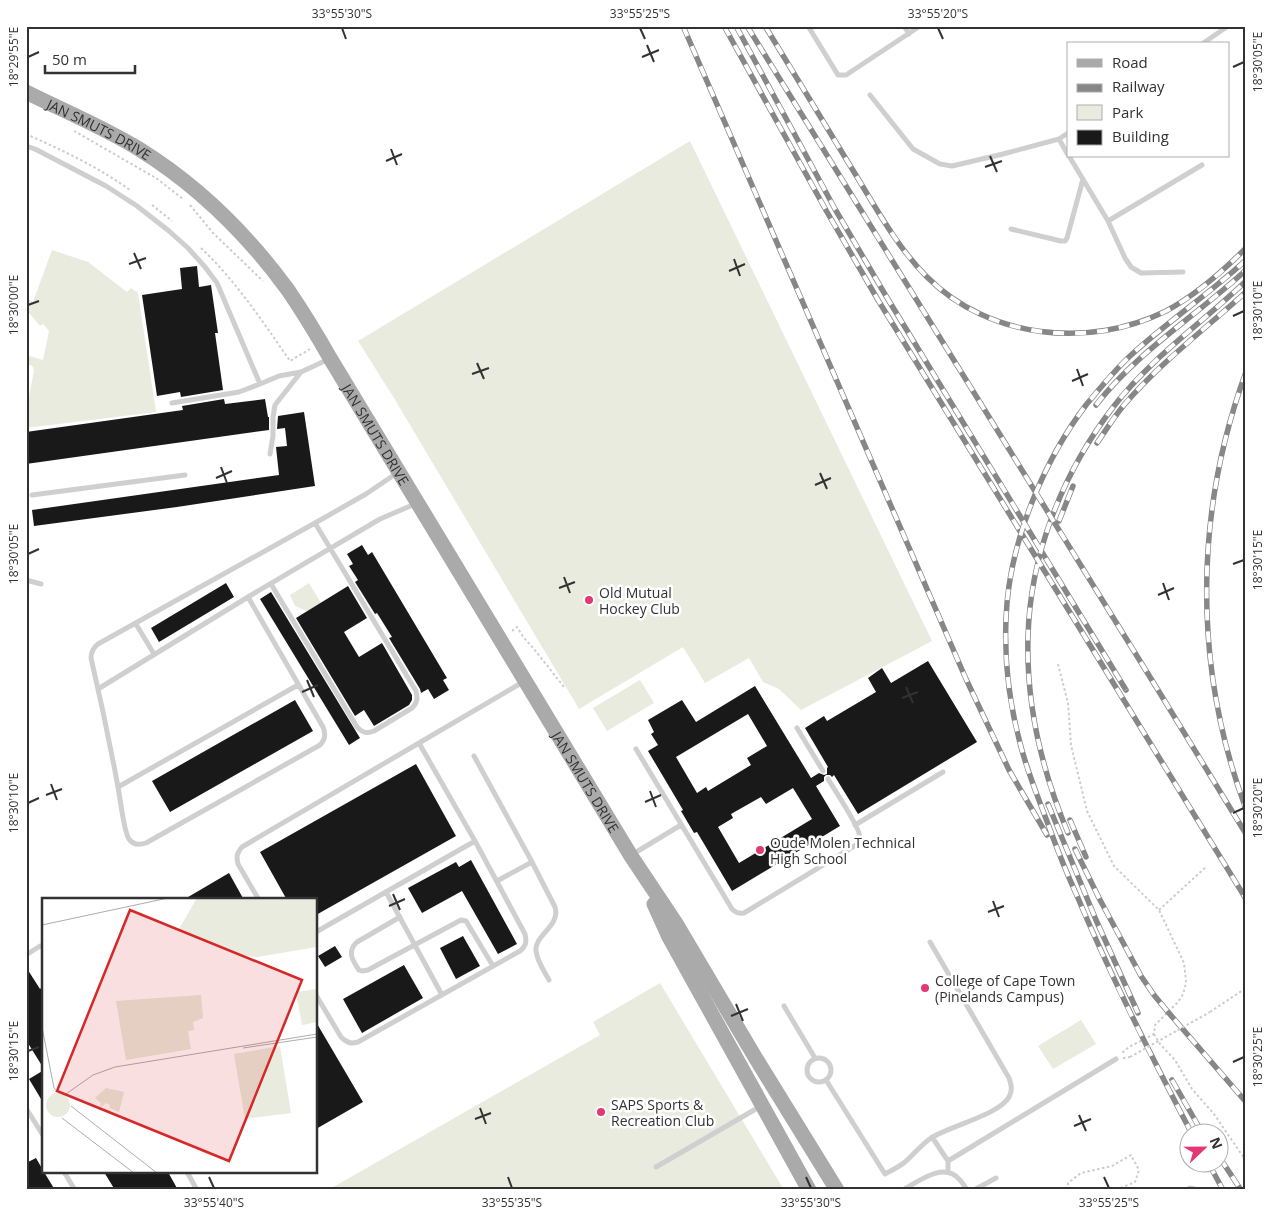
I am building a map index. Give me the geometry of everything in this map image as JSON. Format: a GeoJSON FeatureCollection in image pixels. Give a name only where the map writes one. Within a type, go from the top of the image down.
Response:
{"type":"FeatureCollection","features":[{"type":"Feature","properties":{"kind":"main road","name":"JAN SMUTS DRIVE"},"geometry":{"type":"LineString","coordinates":[[26,92],[90,122],[163,165],[207,200],[251,244],[289,292],[325,360],[399,472],[633,860],[676,924],[837,1190]]}},
{"type":"Feature","properties":{"kind":"main road","name":"JAN SMUTS DRIVE"},"geometry":{"type":"LineString","coordinates":[[633,860],[668,934],[809,1190]]}},
{"type":"Feature","properties":{"kind":"lane"},"geometry":{"type":"LineString","coordinates":[[808,26],[838,76],[846,75],[920,26]]}},
{"type":"Feature","properties":{"kind":"lane"},"geometry":{"type":"LineString","coordinates":[[904,26],[909,34]]}},
{"type":"Feature","properties":{"kind":"lane"},"geometry":{"type":"LineString","coordinates":[[1205,42],[1228,26]]}},
{"type":"Feature","properties":{"kind":"lane"},"geometry":{"type":"LineString","coordinates":[[870,95],[913,148],[940,164],[952,166],[1003,154],[1059,139],[1067,134]]}},
{"type":"Feature","properties":{"kind":"lane"},"geometry":{"type":"LineString","coordinates":[[1059,139],[1067,153]]}},
{"type":"Feature","properties":{"kind":"lane"},"geometry":{"type":"LineString","coordinates":[[26,146],[106,186],[137,206],[188,248],[205,266],[217,283],[260,384]]}},
{"type":"Feature","properties":{"kind":"lane"},"geometry":{"type":"LineString","coordinates":[[1070,158],[1108,221],[1131,267],[1142,273],[1183,272]]}},
{"type":"Feature","properties":{"kind":"lane"},"geometry":{"type":"LineString","coordinates":[[1108,221],[1202,165]]}},
{"type":"Feature","properties":{"kind":"lane"},"geometry":{"type":"LineString","coordinates":[[1011,228],[1060,242],[1064,241],[1067,238],[1083,179]]}},
{"type":"Feature","properties":{"kind":"lane"},"geometry":{"type":"LineString","coordinates":[[172,403],[239,392],[279,376],[301,372],[325,360]]}},
{"type":"Feature","properties":{"kind":"lane"},"geometry":{"type":"LineString","coordinates":[[270,454],[275,405],[301,372]]}},
{"type":"Feature","properties":{"kind":"lane"},"geometry":{"type":"LineString","coordinates":[[248,597],[324,731],[324,740],[320,745],[143,844],[135,844],[126,835],[91,658],[94,648],[98,644],[366,494],[399,472]]}},
{"type":"Feature","properties":{"kind":"lane"},"geometry":{"type":"LineString","coordinates":[[32,494],[186,475]]}},
{"type":"Feature","properties":{"kind":"lane"},"geometry":{"type":"LineString","coordinates":[[98,689],[380,519],[418,503]]}},
{"type":"Feature","properties":{"kind":"lane"},"geometry":{"type":"LineString","coordinates":[[271,584],[357,727],[362,732],[374,731],[416,704],[418,698],[416,692],[315,523]]}},
{"type":"Feature","properties":{"kind":"lane"},"geometry":{"type":"LineString","coordinates":[[26,580],[41,584]]}},
{"type":"Feature","properties":{"kind":"lane"},"geometry":{"type":"LineString","coordinates":[[136,624],[154,654]]}},
{"type":"Feature","properties":{"kind":"lane"},"geometry":{"type":"LineString","coordinates":[[258,898],[236,858],[242,847],[525,681]]}},
{"type":"Feature","properties":{"kind":"lane"},"geometry":{"type":"LineString","coordinates":[[118,787],[298,685]]}},
{"type":"Feature","properties":{"kind":"lane"},"geometry":{"type":"LineString","coordinates":[[797,728],[823,771]]}},
{"type":"Feature","properties":{"kind":"lane"},"geometry":{"type":"LineString","coordinates":[[318,999],[341,1037],[346,1042],[352,1044],[525,947],[527,941],[525,934],[419,743]]}},
{"type":"Feature","properties":{"kind":"lane"},"geometry":{"type":"LineString","coordinates":[[636,749],[732,910],[740,914],[856,845],[859,841],[860,837],[855,825],[828,779]]}},
{"type":"Feature","properties":{"kind":"lane"},"geometry":{"type":"LineString","coordinates":[[474,756],[557,912],[555,919],[538,942],[536,949],[548,980]]}},
{"type":"Feature","properties":{"kind":"lane"},"geometry":{"type":"LineString","coordinates":[[855,825],[943,772]]}},
{"type":"Feature","properties":{"kind":"lane"},"geometry":{"type":"LineString","coordinates":[[633,860],[682,825]]}},
{"type":"Feature","properties":{"kind":"lane"},"geometry":{"type":"LineString","coordinates":[[318,931],[475,841]]}},
{"type":"Feature","properties":{"kind":"lane"},"geometry":{"type":"LineString","coordinates":[[497,881],[532,862]]}},
{"type":"Feature","properties":{"kind":"lane"},"geometry":{"type":"LineString","coordinates":[[386,892],[442,995]]}},
{"type":"Feature","properties":{"kind":"lane"},"geometry":{"type":"LineString","coordinates":[[400,917],[354,945],[351,953],[359,970],[368,970],[463,920],[466,921],[493,966]]}},
{"type":"Feature","properties":{"kind":"lane"},"geometry":{"type":"LineString","coordinates":[[826,1080],[885,1174],[904,1163],[932,1137],[992,1111],[1009,1096],[1012,1087],[1009,1078],[930,942]]}},
{"type":"Feature","properties":{"kind":"lane"},"geometry":{"type":"LineString","coordinates":[[26,955],[42,946]]}},
{"type":"Feature","properties":{"kind":"lane"},"geometry":{"type":"LineString","coordinates":[[784,1006],[815,1058]]}},
{"type":"Feature","properties":{"kind":"lane"},"geometry":{"type":"LineString","coordinates":[[815,1058],[822,1058],[828,1061],[831,1067],[831,1074],[826,1080],[820,1082],[813,1081],[808,1076],[806,1069],[809,1062],[815,1058]]}},
{"type":"Feature","properties":{"kind":"lane"},"geometry":{"type":"LineString","coordinates":[[948,1161],[1116,1059]]}},
{"type":"Feature","properties":{"kind":"lane"},"geometry":{"type":"LineString","coordinates":[[656,1167],[761,1105]]}},
{"type":"Feature","properties":{"kind":"lane"},"geometry":{"type":"LineString","coordinates":[[26,1108],[42,1134]]}},
{"type":"Feature","properties":{"kind":"lane"},"geometry":{"type":"LineString","coordinates":[[932,1137],[948,1161],[948,1172]]}},
{"type":"Feature","properties":{"kind":"lane"},"geometry":{"type":"LineString","coordinates":[[903,1190],[936,1172],[948,1172],[959,1178],[967,1190]]}},
{"type":"Feature","properties":{"kind":"lane"},"geometry":{"type":"LineString","coordinates":[[65,1174],[74,1190]]}},
{"type":"Feature","properties":{"kind":"lane"},"geometry":{"type":"LineString","coordinates":[[188,1174],[197,1190]]}},
{"type":"Feature","properties":{"kind":"lane"},"geometry":{"type":"LineString","coordinates":[[974,1190],[996,1178]]}},
{"type":"Feature","properties":{"kind":"lane"},"geometry":{"type":"LineString","coordinates":[[1186,1190],[1190,1188],[1198,1190]]}},
{"type":"Feature","properties":{"kind":"path"},"geometry":{"type":"LineString","coordinates":[[72,130],[156,178],[183,199]]}},
{"type":"Feature","properties":{"kind":"path"},"geometry":{"type":"LineString","coordinates":[[190,204],[213,233],[266,283]]}},
{"type":"Feature","properties":{"kind":"path"},"geometry":{"type":"LineString","coordinates":[[290,361],[312,347],[325,360]]}},
{"type":"Feature","properties":{"kind":"path"},"geometry":{"type":"LineString","coordinates":[[508,634],[517,627],[564,687]]}},
{"type":"Feature","properties":{"kind":"path"},"geometry":{"type":"LineString","coordinates":[[1058,664],[1068,703],[1071,745],[1087,811],[1114,866],[1159,910],[1184,962],[1186,980],[1182,996],[1155,1025],[1154,1034],[1160,1044],[1175,1060],[1192,1089],[1214,1114],[1246,1161]]}},
{"type":"Feature","properties":{"kind":"path"},"geometry":{"type":"LineString","coordinates":[[1159,910],[1207,866]]}},
{"type":"Feature","properties":{"kind":"path"},"geometry":{"type":"LineString","coordinates":[[1130,1057],[1210,1012],[1246,988]]}},
{"type":"Feature","properties":{"kind":"path"},"geometry":{"type":"LineString","coordinates":[[1116,1059],[1129,1047],[1154,1034]]}},
{"type":"Feature","properties":{"kind":"path"},"geometry":{"type":"LineString","coordinates":[[1067,1190],[1068,1183],[1081,1173],[1112,1166],[1131,1154],[1139,1170],[1135,1182],[1116,1190]]}},
{"type":"Feature","properties":{"kind":"green space"},"geometry":{"type":"Polygon","coordinates":[[[690,141],[932,641],[801,710],[779,689],[763,682],[749,658],[705,683],[683,647],[579,709],[394,398],[358,341],[690,141]]]}},
{"type":"Feature","properties":{"kind":"green space"},"geometry":{"type":"Polygon","coordinates":[[[52,250],[88,262],[127,292],[131,288],[138,293],[156,412],[26,428],[26,411],[34,371],[31,365],[26,365],[26,355],[43,360],[49,331],[43,324],[40,326],[26,311],[26,297],[33,302],[52,250]]]}},
{"type":"Feature","properties":{"kind":"green space"},"geometry":{"type":"Polygon","coordinates":[[[309,583],[321,603],[307,611],[295,606],[290,595],[309,583]]]}},
{"type":"Feature","properties":{"kind":"green space"},"geometry":{"type":"Polygon","coordinates":[[[640,680],[654,703],[607,731],[593,708],[640,680]]]}},
{"type":"Feature","properties":{"kind":"green space","name":"SAPS Sports & Recreation Club"},"geometry":{"type":"Polygon","coordinates":[[[660,983],[784,1190],[328,1190],[600,1035],[593,1022],[660,983]]]}},
{"type":"Feature","properties":{"kind":"green space"},"geometry":{"type":"Polygon","coordinates":[[[1081,1020],[1096,1044],[1053,1069],[1038,1046],[1081,1020]]]}},
{"type":"Feature","properties":{"kind":"building"},"geometry":{"type":"Polygon","coordinates":[[[197,266],[199,287],[211,285],[218,333],[215,333],[223,390],[181,397],[180,392],[157,396],[142,295],[182,289],[180,268],[197,266]]]}},
{"type":"Feature","properties":{"kind":"building"},"geometry":{"type":"Polygon","coordinates":[[[224,399],[225,404],[265,399],[269,417],[269,430],[26,464],[26,432],[183,410],[182,406],[224,399]]]}},
{"type":"Feature","properties":{"kind":"building"},"geometry":{"type":"Polygon","coordinates":[[[304,412],[315,486],[34,526],[32,510],[279,475],[276,447],[287,446],[285,428],[277,429],[278,416],[304,412]]]}},
{"type":"Feature","properties":{"kind":"building"},"geometry":{"type":"Polygon","coordinates":[[[362,545],[368,555],[372,552],[447,678],[443,680],[449,690],[434,699],[428,689],[421,693],[389,638],[392,637],[355,582],[358,580],[349,566],[353,564],[347,554],[362,545]]]}},
{"type":"Feature","properties":{"kind":"building"},"geometry":{"type":"Polygon","coordinates":[[[226,583],[234,597],[159,642],[151,628],[226,583]]]}},
{"type":"Feature","properties":{"kind":"building"},"geometry":{"type":"Polygon","coordinates":[[[348,586],[367,618],[344,632],[359,657],[382,643],[412,695],[409,705],[374,726],[364,710],[355,716],[296,618],[348,586]]]}},
{"type":"Feature","properties":{"kind":"building"},"geometry":{"type":"Polygon","coordinates":[[[271,592],[360,738],[349,745],[260,599],[271,592]]]}},
{"type":"Feature","properties":{"kind":"building"},"geometry":{"type":"Polygon","coordinates":[[[928,661],[977,742],[858,814],[834,775],[832,777],[826,775],[824,781],[816,786],[840,826],[732,891],[697,832],[694,833],[681,811],[683,810],[648,751],[658,745],[651,734],[654,732],[648,720],[682,700],[696,722],[755,686],[811,778],[819,773],[827,774],[828,767],[805,728],[824,716],[827,721],[876,692],[868,678],[882,668],[891,683],[928,661]],[[748,714],[676,757],[697,793],[706,787],[708,791],[751,765],[747,758],[767,746],[748,714]],[[793,788],[766,804],[761,797],[731,814],[733,818],[718,827],[739,863],[812,819],[793,788]]]}},
{"type":"Feature","properties":{"kind":"building"},"geometry":{"type":"Polygon","coordinates":[[[295,700],[313,731],[170,812],[152,781],[295,700]]]}},
{"type":"Feature","properties":{"kind":"building"},"geometry":{"type":"Polygon","coordinates":[[[416,764],[456,836],[318,914],[318,898],[286,898],[260,852],[416,764]]]}},
{"type":"Feature","properties":{"kind":"building"},"geometry":{"type":"Polygon","coordinates":[[[471,860],[517,944],[498,954],[462,891],[422,913],[408,888],[456,862],[459,867],[471,860]]]}},
{"type":"Feature","properties":{"kind":"building"},"geometry":{"type":"Polygon","coordinates":[[[229,873],[243,898],[186,898],[229,873]]]}},
{"type":"Feature","properties":{"kind":"building"},"geometry":{"type":"Polygon","coordinates":[[[463,936],[480,966],[456,979],[440,948],[463,936]]]}},
{"type":"Feature","properties":{"kind":"building"},"geometry":{"type":"Polygon","coordinates":[[[335,946],[342,957],[325,967],[318,956],[335,946]]]}},
{"type":"Feature","properties":{"kind":"building"},"geometry":{"type":"Polygon","coordinates":[[[404,965],[423,998],[362,1033],[343,999],[404,965]]]}},
{"type":"Feature","properties":{"kind":"building"},"geometry":{"type":"Polygon","coordinates":[[[26,967],[40,989],[42,988],[42,1066],[26,1040],[26,967]]]}},
{"type":"Feature","properties":{"kind":"building"},"geometry":{"type":"Polygon","coordinates":[[[318,1025],[363,1102],[318,1128],[318,1025]]]}},
{"type":"Feature","properties":{"kind":"building"},"geometry":{"type":"Polygon","coordinates":[[[42,1071],[42,1101],[29,1079],[42,1071]]]}},
{"type":"Feature","properties":{"kind":"building"},"geometry":{"type":"Polygon","coordinates":[[[36,1158],[42,1168],[42,1174],[46,1174],[55,1190],[26,1190],[26,1163],[36,1158]]]}},
{"type":"Feature","properties":{"kind":"building"},"geometry":{"type":"Polygon","coordinates":[[[105,1174],[169,1174],[178,1190],[115,1190],[105,1174]]]}},
{"type":"Feature","properties":{"kind":"railway"},"geometry":{"type":"LineString","coordinates":[[683,26],[966,679],[1009,770],[1047,835]]}},
{"type":"Feature","properties":{"kind":"railway"},"geometry":{"type":"LineString","coordinates":[[724,26],[878,300],[1246,899]]}},
{"type":"Feature","properties":{"kind":"railway"},"geometry":{"type":"LineString","coordinates":[[736,26],[835,209],[886,296],[1126,690]]}},
{"type":"Feature","properties":{"kind":"railway"},"geometry":{"type":"LineString","coordinates":[[747,26],[1246,834]]}},
{"type":"Feature","properties":{"kind":"railway"},"geometry":{"type":"LineString","coordinates":[[765,26],[879,213],[906,253],[927,277],[952,298],[980,314],[1010,325],[1041,332],[1073,333],[1105,330],[1136,323],[1166,311],[1188,298],[1246,248]]}},
{"type":"Feature","properties":{"kind":"railway"},"geometry":{"type":"LineString","coordinates":[[1187,1124],[1104,958],[1062,861],[1029,774],[1016,726],[1010,691],[1006,656],[1007,603],[1016,551],[1033,499],[1057,449],[1071,426],[1086,405],[1130,356],[1246,260]]}},
{"type":"Feature","properties":{"kind":"railway"},"geometry":{"type":"LineString","coordinates":[[1096,405],[1130,368],[1246,270]]}},
{"type":"Feature","properties":{"kind":"railway"},"geometry":{"type":"LineString","coordinates":[[1068,833],[1043,762],[1030,688],[1028,662],[1030,606],[1035,575],[1043,545],[1053,515],[1079,458],[1114,406],[1160,356],[1246,281]]}},
{"type":"Feature","properties":{"kind":"railway"},"geometry":{"type":"LineString","coordinates":[[1097,443],[1120,410],[1138,390],[1246,292]]}},
{"type":"Feature","properties":{"kind":"railway"},"geometry":{"type":"LineString","coordinates":[[1246,372],[1229,426],[1217,480],[1209,535],[1207,590],[1209,646],[1216,701],[1229,755],[1246,809]]}},
{"type":"Feature","properties":{"kind":"railway"},"geometry":{"type":"LineString","coordinates":[[1059,521],[1073,486]]}},
{"type":"Feature","properties":{"kind":"railway"},"geometry":{"type":"LineString","coordinates":[[1048,804],[1096,920],[1138,1013]]}},
{"type":"Feature","properties":{"kind":"railway"},"geometry":{"type":"LineString","coordinates":[[1070,820],[1086,857]]}},
{"type":"Feature","properties":{"kind":"railway"},"geometry":{"type":"LineString","coordinates":[[1075,849],[1141,976],[1168,1012],[1246,1102]]}},
{"type":"Feature","properties":{"kind":"railway"},"geometry":{"type":"LineString","coordinates":[[1172,1080],[1197,1124]]}},
{"type":"Feature","properties":{"kind":"railway"},"geometry":{"type":"LineString","coordinates":[[1230,1173],[1241,1190]]}},
{"type":"Feature","properties":{"kind":"railway"},"geometry":{"type":"LineString","coordinates":[[1214,1174],[1223,1190]]}},
{"type":"Feature","properties":{"kind":"place","name":"Old Mutual Hockey Club"},"geometry":{"type":"Point","coordinates":[589,600]}},
{"type":"Feature","properties":{"kind":"place","name":"Oude Molen Technical High School"},"geometry":{"type":"Point","coordinates":[760,850]}},
{"type":"Feature","properties":{"kind":"place","name":"College of Cape Town (Pinelands Campus)"},"geometry":{"type":"Point","coordinates":[925,988]}},
{"type":"Feature","properties":{"kind":"place","name":"SAPS Sports & Recreation Club"},"geometry":{"type":"Point","coordinates":[601,1112]}}]}
